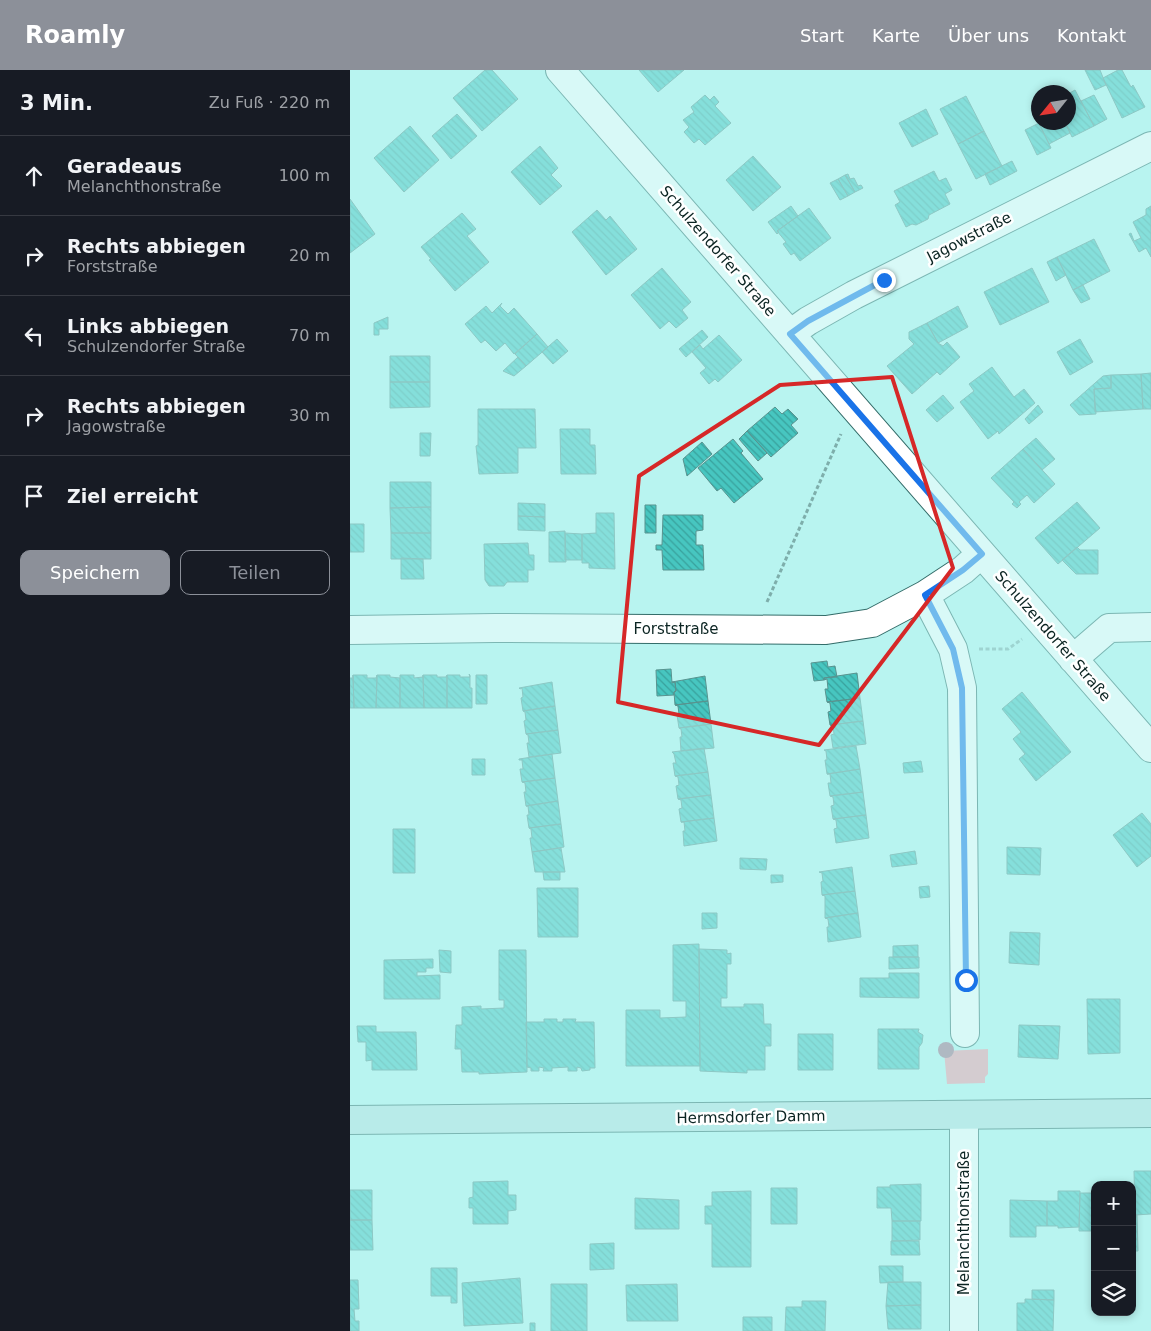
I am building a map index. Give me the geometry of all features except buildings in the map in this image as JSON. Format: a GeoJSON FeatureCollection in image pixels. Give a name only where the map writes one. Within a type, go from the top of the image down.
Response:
{"type":"FeatureCollection","features":[{"type":"Feature","properties":{"kind":"main road","name":"Hermsdorfer Damm"},"geometry":{"type":"LineString","coordinates":[[350,1120],[1151,1113]]}},
{"type":"Feature","properties":{"kind":"street","name":"Schulzendorfer Straße"},"geometry":{"type":"LineString","coordinates":[[560,70],[1151,748]]}},
{"type":"Feature","properties":{"kind":"street","name":"Jagowstraße"},"geometry":{"type":"LineString","coordinates":[[790,334],[808,321],[854,295],[1151,146]]}},
{"type":"Feature","properties":{"kind":"street","name":"Forststraße"},"geometry":{"type":"LineString","coordinates":[[350,630],[495,628],[826,630],[872,623],[925,595],[963,570],[982,554]]}},
{"type":"Feature","properties":{"kind":"street"},"geometry":{"type":"LineString","coordinates":[[925,595],[953,649],[962,688],[965,1032]]}},
{"type":"Feature","properties":{"kind":"street"},"geometry":{"type":"LineString","coordinates":[[1073,659],[1109,628],[1151,628]]}},
{"type":"Feature","properties":{"kind":"street","name":"Melanchthonstraße"},"geometry":{"type":"LineString","coordinates":[[964,1115],[964,1331]]}},
{"type":"Feature","properties":{"kind":"path"},"geometry":{"type":"LineString","coordinates":[[766,604],[842,431]]}},
{"type":"Feature","properties":{"kind":"path"},"geometry":{"type":"LineString","coordinates":[[972,649],[1008,649],[1022,638]]}},
{"type":"Feature","properties":{"kind":"highlighted area"},"geometry":{"type":"Polygon","coordinates":[[[892,377],[953,568],[819,745],[618,702],[639,476],[780,385],[892,377]]]}},
{"type":"Feature","properties":{"kind":"shaded area"},"geometry":{"type":"Polygon","coordinates":[[[988,1049],[988,1074],[985,1077],[985,1083],[947,1084],[944,1051],[988,1049]]]}},
{"type":"Feature","properties":{"kind":"route"},"geometry":{"type":"LineString","coordinates":[[884,280],[808,321],[790,334],[982,554],[963,570],[925,595],[953,649],[962,688],[966,980]]}}]}
